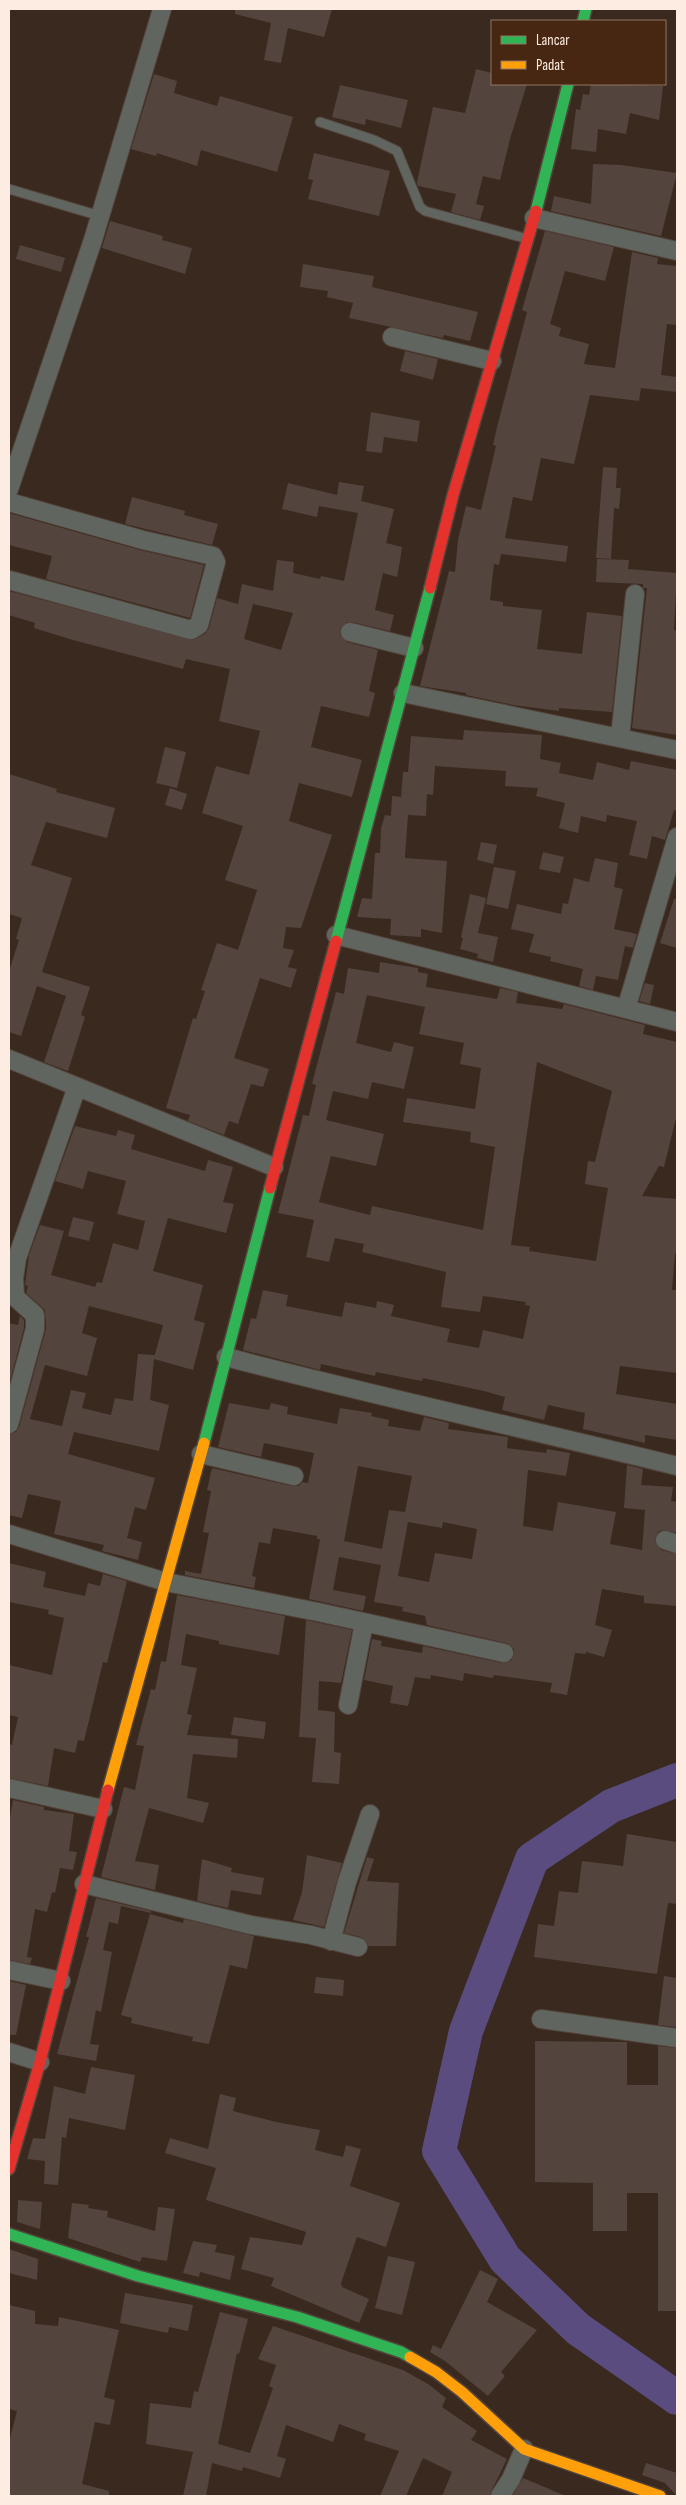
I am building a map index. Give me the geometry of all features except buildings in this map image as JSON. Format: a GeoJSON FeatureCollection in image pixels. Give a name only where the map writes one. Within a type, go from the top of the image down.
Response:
{"type":"FeatureCollection","features":[{"type":"Feature","properties":{"kind":"main road"},"geometry":{"type":"LineString","coordinates":[[9,2169],[40,2062],[103,1809],[201,1454],[274,1167],[403,693],[453,495],[534,218],[568,85]]}},
{"type":"Feature","properties":{"kind":"main road"},"geometry":{"type":"LineString","coordinates":[[9,2234],[138,2276],[297,2316],[401,2352],[436,2372],[462,2392],[524,2449],[660,2496]]}},
{"type":"Feature","properties":{"kind":"street"},"geometry":{"type":"LineString","coordinates":[[9,489],[49,375],[100,216],[162,9]]}},
{"type":"Feature","properties":{"kind":"street"},"geometry":{"type":"LineString","coordinates":[[534,218],[677,251]]}},
{"type":"Feature","properties":{"kind":"street"},"geometry":{"type":"LineString","coordinates":[[392,337],[492,362]]}},
{"type":"Feature","properties":{"kind":"street"},"geometry":{"type":"LineString","coordinates":[[9,502],[143,540],[213,556],[216,562],[199,625],[191,630],[9,580]]}},
{"type":"Feature","properties":{"kind":"street"},"geometry":{"type":"LineString","coordinates":[[620,737],[634,594]]}},
{"type":"Feature","properties":{"kind":"street"},"geometry":{"type":"LineString","coordinates":[[350,632],[414,648]]}},
{"type":"Feature","properties":{"kind":"street"},"geometry":{"type":"LineString","coordinates":[[403,693],[677,750]]}},
{"type":"Feature","properties":{"kind":"street"},"geometry":{"type":"LineString","coordinates":[[626,1010],[677,837]]}},
{"type":"Feature","properties":{"kind":"street"},"geometry":{"type":"LineString","coordinates":[[336,935],[677,1022]]}},
{"type":"Feature","properties":{"kind":"street"},"geometry":{"type":"LineString","coordinates":[[9,1059],[274,1167]]}},
{"type":"Feature","properties":{"kind":"street"},"geometry":{"type":"LineString","coordinates":[[9,1424],[35,1329],[35,1315],[15,1297],[14,1278],[17,1258],[77,1087]]}},
{"type":"Feature","properties":{"kind":"street"},"geometry":{"type":"LineString","coordinates":[[226,1357],[346,1389],[470,1415],[677,1466]]}},
{"type":"Feature","properties":{"kind":"street"},"geometry":{"type":"LineString","coordinates":[[201,1454],[294,1476]]}},
{"type":"Feature","properties":{"kind":"street"},"geometry":{"type":"LineString","coordinates":[[9,1534],[166,1582],[318,1612],[504,1653]]}},
{"type":"Feature","properties":{"kind":"street"},"geometry":{"type":"LineString","coordinates":[[348,1705],[364,1623]]}},
{"type":"Feature","properties":{"kind":"street"},"geometry":{"type":"LineString","coordinates":[[9,1788],[103,1809]]}},
{"type":"Feature","properties":{"kind":"street"},"geometry":{"type":"LineString","coordinates":[[331,1941],[347,1882],[370,1814]]}},
{"type":"Feature","properties":{"kind":"street"},"geometry":{"type":"LineString","coordinates":[[84,1884],[251,1925],[358,1947]]}},
{"type":"Feature","properties":{"kind":"street"},"geometry":{"type":"LineString","coordinates":[[9,1970],[61,1981]]}},
{"type":"Feature","properties":{"kind":"street"},"geometry":{"type":"LineString","coordinates":[[541,2019],[677,2038]]}},
{"type":"Feature","properties":{"kind":"street"},"geometry":{"type":"LineString","coordinates":[[9,2052],[40,2062]]}},
{"type":"Feature","properties":{"kind":"street"},"geometry":{"type":"LineString","coordinates":[[500,2496],[511,2479],[524,2449]]}},
{"type":"Feature","properties":{"kind":"lane"},"geometry":{"type":"LineString","coordinates":[[320,122],[374,140],[397,151],[420,207],[425,211],[528,239]]}},
{"type":"Feature","properties":{"kind":"lane"},"geometry":{"type":"LineString","coordinates":[[9,189],[100,216]]}},
{"type":"Feature","properties":{"kind":"waterway"},"geometry":{"type":"LineString","coordinates":[[677,1780],[611,1806],[532,1859],[466,2031],[439,2151],[505,2259],[578,2329],[677,2398]]}},
{"type":"Feature","properties":{"kind":"traffic: fast"},"geometry":{"type":"LineString","coordinates":[[583,20],[586,9]]}},
{"type":"Feature","properties":{"kind":"traffic: fast"},"geometry":{"type":"LineString","coordinates":[[536,211],[568,85]]}},
{"type":"Feature","properties":{"kind":"traffic: fast"},"geometry":{"type":"LineString","coordinates":[[336,941],[430,588]]}},
{"type":"Feature","properties":{"kind":"traffic: fast"},"geometry":{"type":"LineString","coordinates":[[204,1443],[270,1188]]}},
{"type":"Feature","properties":{"kind":"traffic: fast"},"geometry":{"type":"LineString","coordinates":[[9,2234],[138,2276],[297,2317],[401,2352],[410,2357]]}},
{"type":"Feature","properties":{"kind":"traffic: slow"},"geometry":{"type":"LineString","coordinates":[[108,1790],[204,1443]]}},
{"type":"Feature","properties":{"kind":"traffic: slow"},"geometry":{"type":"LineString","coordinates":[[410,2357],[436,2372],[462,2392],[524,2449],[660,2496]]}},
{"type":"Feature","properties":{"kind":"traffic: jam"},"geometry":{"type":"LineString","coordinates":[[430,588],[453,495],[536,211]]}},
{"type":"Feature","properties":{"kind":"traffic: jam"},"geometry":{"type":"LineString","coordinates":[[270,1188],[336,941]]}},
{"type":"Feature","properties":{"kind":"traffic: jam"},"geometry":{"type":"LineString","coordinates":[[9,2169],[40,2062],[108,1790]]}}]}
